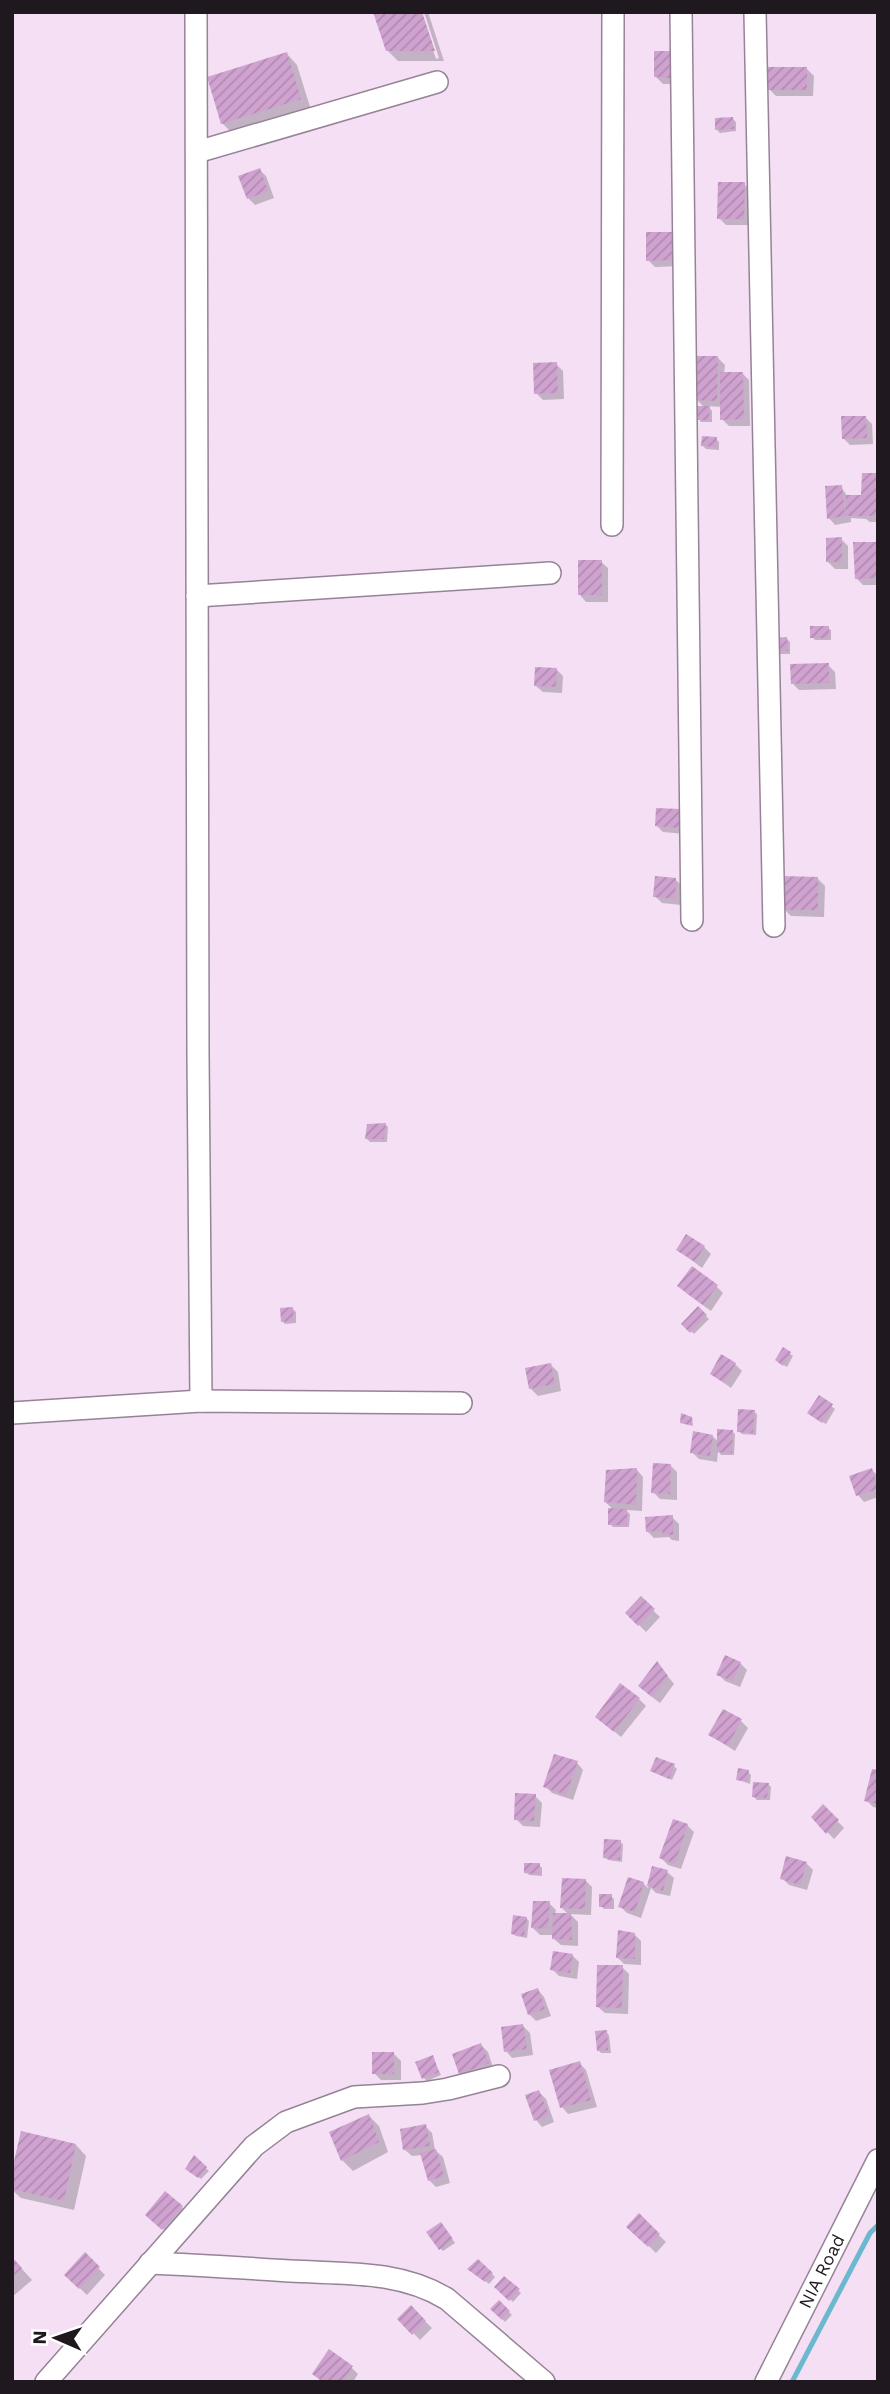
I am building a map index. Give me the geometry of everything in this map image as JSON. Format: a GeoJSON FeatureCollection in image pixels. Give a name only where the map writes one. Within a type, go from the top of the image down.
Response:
{"type":"FeatureCollection","features":[{"type":"Feature","properties":{"kind":"street"},"geometry":{"type":"LineString","coordinates":[[196,12],[201,1401]]}},
{"type":"Feature","properties":{"kind":"street"},"geometry":{"type":"LineString","coordinates":[[612,525],[613,12]]}},
{"type":"Feature","properties":{"kind":"street"},"geometry":{"type":"LineString","coordinates":[[681,12],[692,920]]}},
{"type":"Feature","properties":{"kind":"street"},"geometry":{"type":"LineString","coordinates":[[755,12],[774,926]]}},
{"type":"Feature","properties":{"kind":"street"},"geometry":{"type":"LineString","coordinates":[[197,152],[437,82]]}},
{"type":"Feature","properties":{"kind":"street"},"geometry":{"type":"LineString","coordinates":[[197,596],[550,573]]}},
{"type":"Feature","properties":{"kind":"street"},"geometry":{"type":"LineString","coordinates":[[12,1413],[201,1401],[461,1403]]}},
{"type":"Feature","properties":{"kind":"street"},"geometry":{"type":"LineString","coordinates":[[46,2382],[254,2146],[286,2122],[354,2097],[435,2091],[499,2076]]}},
{"type":"Feature","properties":{"kind":"street","name":"NIA Road"},"geometry":{"type":"LineString","coordinates":[[766,2382],[878,2160]]}},
{"type":"Feature","properties":{"kind":"street"},"geometry":{"type":"LineString","coordinates":[[150,2263],[360,2274],[407,2281],[430,2289],[447,2299],[544,2382]]}},
{"type":"Feature","properties":{"kind":"building"},"geometry":{"type":"Polygon","coordinates":[[[373,12],[422,12],[435,51],[386,51],[373,12]]]}},
{"type":"Feature","properties":{"kind":"building"},"geometry":{"type":"Polygon","coordinates":[[[654,51],[671,51],[670,78],[654,77],[654,51]]]}},
{"type":"Feature","properties":{"kind":"building"},"geometry":{"type":"Polygon","coordinates":[[[287,52],[301,99],[221,124],[207,77],[287,52]]]}},
{"type":"Feature","properties":{"kind":"building"},"geometry":{"type":"Polygon","coordinates":[[[767,67],[807,67],[807,90],[767,90],[767,67]]]}},
{"type":"Feature","properties":{"kind":"building"},"geometry":{"type":"Polygon","coordinates":[[[733,117],[734,129],[715,130],[715,118],[733,117]]]}},
{"type":"Feature","properties":{"kind":"building"},"geometry":{"type":"Polygon","coordinates":[[[260,168],[268,191],[247,199],[238,176],[260,168]]]}},
{"type":"Feature","properties":{"kind":"building"},"geometry":{"type":"Polygon","coordinates":[[[718,182],[745,182],[744,219],[717,219],[718,182]]]}},
{"type":"Feature","properties":{"kind":"building"},"geometry":{"type":"Polygon","coordinates":[[[646,232],[676,232],[676,260],[646,261],[646,232]]]}},
{"type":"Feature","properties":{"kind":"building"},"geometry":{"type":"Polygon","coordinates":[[[695,356],[718,356],[717,401],[694,400],[695,356]]]}},
{"type":"Feature","properties":{"kind":"building"},"geometry":{"type":"Polygon","coordinates":[[[557,362],[558,393],[534,394],[533,363],[557,362]]]}},
{"type":"Feature","properties":{"kind":"building"},"geometry":{"type":"Polygon","coordinates":[[[720,372],[743,372],[744,419],[720,420],[720,372]]]}},
{"type":"Feature","properties":{"kind":"building"},"geometry":{"type":"Polygon","coordinates":[[[697,406],[710,406],[709,420],[697,420],[697,406]]]}},
{"type":"Feature","properties":{"kind":"building"},"geometry":{"type":"Polygon","coordinates":[[[841,416],[866,416],[867,438],[842,439],[841,416]]]}},
{"type":"Feature","properties":{"kind":"building"},"geometry":{"type":"Polygon","coordinates":[[[702,436],[717,437],[716,447],[701,446],[702,436]]]}},
{"type":"Feature","properties":{"kind":"building"},"geometry":{"type":"Polygon","coordinates":[[[862,473],[878,473],[878,516],[845,516],[846,495],[861,495],[862,473]]]}},
{"type":"Feature","properties":{"kind":"building"},"geometry":{"type":"Polygon","coordinates":[[[842,485],[845,516],[827,519],[825,486],[842,485]]]}},
{"type":"Feature","properties":{"kind":"building"},"geometry":{"type":"Polygon","coordinates":[[[842,537],[842,562],[826,562],[826,538],[842,537]]]}},
{"type":"Feature","properties":{"kind":"building"},"geometry":{"type":"Polygon","coordinates":[[[853,542],[878,542],[878,578],[855,579],[853,542]]]}},
{"type":"Feature","properties":{"kind":"building"},"geometry":{"type":"Polygon","coordinates":[[[578,560],[602,560],[602,595],[578,595],[578,560]]]}},
{"type":"Feature","properties":{"kind":"building"},"geometry":{"type":"Polygon","coordinates":[[[810,626],[829,626],[829,638],[810,638],[810,626]]]}},
{"type":"Feature","properties":{"kind":"building"},"geometry":{"type":"Polygon","coordinates":[[[787,637],[788,651],[774,652],[774,638],[787,637]]]}},
{"type":"Feature","properties":{"kind":"building"},"geometry":{"type":"Polygon","coordinates":[[[829,663],[829,683],[791,684],[790,664],[829,663]]]}},
{"type":"Feature","properties":{"kind":"building"},"geometry":{"type":"Polygon","coordinates":[[[535,667],[557,668],[556,687],[534,686],[535,667]]]}},
{"type":"Feature","properties":{"kind":"building"},"geometry":{"type":"Polygon","coordinates":[[[656,808],[679,809],[679,828],[655,826],[656,808]]]}},
{"type":"Feature","properties":{"kind":"building"},"geometry":{"type":"Polygon","coordinates":[[[655,876],[676,878],[675,899],[653,897],[655,876]]]}},
{"type":"Feature","properties":{"kind":"building"},"geometry":{"type":"Polygon","coordinates":[[[783,876],[818,877],[818,910],[783,910],[783,876]]]}},
{"type":"Feature","properties":{"kind":"building"},"geometry":{"type":"Polygon","coordinates":[[[386,1123],[384,1139],[365,1139],[367,1124],[386,1123]]]}},
{"type":"Feature","properties":{"kind":"building"},"geometry":{"type":"Polygon","coordinates":[[[686,1234],[705,1246],[695,1262],[676,1250],[686,1234]]]}},
{"type":"Feature","properties":{"kind":"building"},"geometry":{"type":"Polygon","coordinates":[[[692,1266],[718,1285],[703,1305],[677,1286],[692,1266]]]}},
{"type":"Feature","properties":{"kind":"building"},"geometry":{"type":"Polygon","coordinates":[[[698,1306],[707,1315],[690,1333],[681,1324],[698,1306]]]}},
{"type":"Feature","properties":{"kind":"building"},"geometry":{"type":"Polygon","coordinates":[[[293,1307],[294,1321],[281,1322],[280,1308],[293,1307]]]}},
{"type":"Feature","properties":{"kind":"building"},"geometry":{"type":"Polygon","coordinates":[[[783,1347],[791,1352],[783,1366],[775,1360],[783,1347]]]}},
{"type":"Feature","properties":{"kind":"building"},"geometry":{"type":"Polygon","coordinates":[[[721,1354],[736,1363],[724,1383],[710,1374],[721,1354]]]}},
{"type":"Feature","properties":{"kind":"building"},"geometry":{"type":"Polygon","coordinates":[[[551,1363],[555,1384],[529,1389],[525,1368],[551,1363]]]}},
{"type":"Feature","properties":{"kind":"building"},"geometry":{"type":"Polygon","coordinates":[[[819,1395],[833,1404],[822,1423],[807,1413],[819,1395]]]}},
{"type":"Feature","properties":{"kind":"building"},"geometry":{"type":"Polygon","coordinates":[[[738,1409],[755,1410],[753,1433],[737,1432],[738,1409]]]}},
{"type":"Feature","properties":{"kind":"building"},"geometry":{"type":"Polygon","coordinates":[[[681,1413],[692,1417],[693,1426],[680,1423],[681,1413]]]}},
{"type":"Feature","properties":{"kind":"building"},"geometry":{"type":"Polygon","coordinates":[[[717,1429],[733,1430],[732,1453],[717,1452],[717,1429]]]}},
{"type":"Feature","properties":{"kind":"building"},"geometry":{"type":"Polygon","coordinates":[[[693,1431],[713,1435],[710,1456],[690,1453],[693,1431]]]}},
{"type":"Feature","properties":{"kind":"building"},"geometry":{"type":"Polygon","coordinates":[[[653,1463],[671,1464],[670,1494],[651,1493],[653,1463]]]}},
{"type":"Feature","properties":{"kind":"building"},"geometry":{"type":"Polygon","coordinates":[[[637,1468],[636,1505],[604,1502],[606,1470],[637,1468]]]}},
{"type":"Feature","properties":{"kind":"building"},"geometry":{"type":"Polygon","coordinates":[[[872,1468],[878,1489],[856,1496],[849,1476],[872,1468]]]}},
{"type":"Feature","properties":{"kind":"building"},"geometry":{"type":"Polygon","coordinates":[[[608,1508],[627,1509],[627,1525],[608,1525],[608,1508]]]}},
{"type":"Feature","properties":{"kind":"building"},"geometry":{"type":"Polygon","coordinates":[[[673,1515],[673,1535],[663,1534],[662,1531],[646,1532],[645,1517],[673,1515]]]}},
{"type":"Feature","properties":{"kind":"building"},"geometry":{"type":"Polygon","coordinates":[[[641,1596],[655,1609],[638,1626],[625,1613],[641,1596]]]}},
{"type":"Feature","properties":{"kind":"building"},"geometry":{"type":"Polygon","coordinates":[[[725,1655],[741,1662],[733,1681],[716,1675],[725,1655]]]}},
{"type":"Feature","properties":{"kind":"building"},"geometry":{"type":"Polygon","coordinates":[[[657,1661],[668,1676],[652,1697],[638,1686],[657,1661]]]}},
{"type":"Feature","properties":{"kind":"building"},"geometry":{"type":"Polygon","coordinates":[[[620,1683],[640,1698],[614,1732],[595,1717],[620,1683]]]}},
{"type":"Feature","properties":{"kind":"building"},"geometry":{"type":"Polygon","coordinates":[[[723,1709],[742,1719],[728,1746],[708,1735],[723,1709]]]}},
{"type":"Feature","properties":{"kind":"building"},"geometry":{"type":"Polygon","coordinates":[[[554,1754],[578,1761],[566,1795],[543,1787],[554,1754]]]}},
{"type":"Feature","properties":{"kind":"building"},"geometry":{"type":"Polygon","coordinates":[[[656,1757],[675,1764],[669,1779],[650,1771],[656,1757]]]}},
{"type":"Feature","properties":{"kind":"building"},"geometry":{"type":"Polygon","coordinates":[[[738,1768],[749,1770],[747,1782],[736,1780],[738,1768]]]}},
{"type":"Feature","properties":{"kind":"building"},"geometry":{"type":"Polygon","coordinates":[[[872,1769],[878,1770],[878,1804],[864,1801],[872,1769]]]}},
{"type":"Feature","properties":{"kind":"building"},"geometry":{"type":"Polygon","coordinates":[[[753,1782],[769,1783],[767,1798],[752,1797],[753,1782]]]}},
{"type":"Feature","properties":{"kind":"building"},"geometry":{"type":"Polygon","coordinates":[[[515,1793],[536,1794],[534,1821],[514,1820],[515,1793]]]}},
{"type":"Feature","properties":{"kind":"building"},"geometry":{"type":"Polygon","coordinates":[[[823,1804],[839,1820],[826,1834],[811,1817],[823,1804]]]}},
{"type":"Feature","properties":{"kind":"building"},"geometry":{"type":"Polygon","coordinates":[[[673,1819],[688,1824],[675,1864],[659,1858],[673,1819]]]}},
{"type":"Feature","properties":{"kind":"building"},"geometry":{"type":"Polygon","coordinates":[[[604,1839],[621,1840],[620,1860],[603,1858],[604,1839]]]}},
{"type":"Feature","properties":{"kind":"building"},"geometry":{"type":"Polygon","coordinates":[[[786,1856],[807,1862],[800,1885],[780,1879],[786,1856]]]}},
{"type":"Feature","properties":{"kind":"building"},"geometry":{"type":"Polygon","coordinates":[[[524,1863],[540,1863],[539,1874],[524,1873],[524,1863]]]}},
{"type":"Feature","properties":{"kind":"building"},"geometry":{"type":"Polygon","coordinates":[[[652,1866],[668,1870],[663,1891],[647,1886],[652,1866]]]}},
{"type":"Feature","properties":{"kind":"building"},"geometry":{"type":"Polygon","coordinates":[[[628,1877],[644,1882],[635,1912],[618,1907],[628,1877]]]}},
{"type":"Feature","properties":{"kind":"building"},"geometry":{"type":"Polygon","coordinates":[[[562,1878],[586,1879],[585,1909],[560,1908],[562,1878]]]}},
{"type":"Feature","properties":{"kind":"building"},"geometry":{"type":"Polygon","coordinates":[[[599,1894],[612,1894],[611,1907],[599,1907],[599,1894]]]}},
{"type":"Feature","properties":{"kind":"building"},"geometry":{"type":"Polygon","coordinates":[[[533,1901],[550,1901],[548,1929],[531,1928],[533,1901]]]}},
{"type":"Feature","properties":{"kind":"building"},"geometry":{"type":"Polygon","coordinates":[[[553,1913],[571,1913],[572,1940],[552,1939],[553,1913]]]}},
{"type":"Feature","properties":{"kind":"building"},"geometry":{"type":"Polygon","coordinates":[[[513,1915],[527,1917],[524,1936],[511,1934],[513,1915]]]}},
{"type":"Feature","properties":{"kind":"building"},"geometry":{"type":"Polygon","coordinates":[[[618,1930],[635,1933],[635,1959],[616,1958],[618,1930]]]}},
{"type":"Feature","properties":{"kind":"building"},"geometry":{"type":"Polygon","coordinates":[[[553,1951],[573,1954],[570,1973],[550,1970],[553,1951]]]}},
{"type":"Feature","properties":{"kind":"building"},"geometry":{"type":"Polygon","coordinates":[[[597,1965],[623,1965],[622,2008],[596,2007],[597,1965]]]}},
{"type":"Feature","properties":{"kind":"building"},"geometry":{"type":"Polygon","coordinates":[[[538,1988],[545,2009],[528,2015],[521,1994],[538,1988]]]}},
{"type":"Feature","properties":{"kind":"building"},"geometry":{"type":"Polygon","coordinates":[[[523,2024],[527,2049],[504,2052],[501,2027],[523,2024]]]}},
{"type":"Feature","properties":{"kind":"building"},"geometry":{"type":"Polygon","coordinates":[[[607,2030],[608,2050],[597,2051],[595,2031],[607,2030]]]}},
{"type":"Feature","properties":{"kind":"building"},"geometry":{"type":"Polygon","coordinates":[[[481,2043],[489,2063],[459,2074],[452,2054],[481,2043]]]}},
{"type":"Feature","properties":{"kind":"building"},"geometry":{"type":"Polygon","coordinates":[[[372,2052],[394,2052],[394,2074],[372,2074],[372,2052]]]}},
{"type":"Feature","properties":{"kind":"building"},"geometry":{"type":"Polygon","coordinates":[[[433,2055],[439,2072],[422,2079],[415,2062],[433,2055]]]}},
{"type":"Feature","properties":{"kind":"building"},"geometry":{"type":"Polygon","coordinates":[[[580,2061],[591,2100],[560,2108],[549,2070],[580,2061]]]}},
{"type":"Feature","properties":{"kind":"building"},"geometry":{"type":"Polygon","coordinates":[[[539,2090],[549,2115],[534,2121],[525,2095],[539,2090]]]}},
{"type":"Feature","properties":{"kind":"building"},"geometry":{"type":"Polygon","coordinates":[[[369,2114],[379,2142],[341,2161],[329,2132],[369,2114]]]}},
{"type":"Feature","properties":{"kind":"building"},"geometry":{"type":"Polygon","coordinates":[[[426,2124],[430,2146],[403,2150],[400,2129],[426,2124]]]}},
{"type":"Feature","properties":{"kind":"building"},"geometry":{"type":"Polygon","coordinates":[[[21,2131],[76,2144],[64,2201],[12,2189],[12,2170],[21,2131]]]}},
{"type":"Feature","properties":{"kind":"building"},"geometry":{"type":"Polygon","coordinates":[[[436,2149],[444,2176],[428,2181],[420,2153],[436,2149]]]}},
{"type":"Feature","properties":{"kind":"building"},"geometry":{"type":"Polygon","coordinates":[[[194,2155],[207,2167],[198,2178],[185,2169],[194,2155]]]}},
{"type":"Feature","properties":{"kind":"building"},"geometry":{"type":"Polygon","coordinates":[[[165,2191],[183,2206],[162,2230],[145,2215],[165,2191]]]}},
{"type":"Feature","properties":{"kind":"building"},"geometry":{"type":"Polygon","coordinates":[[[639,2213],[660,2234],[648,2247],[626,2227],[639,2213]]]}},
{"type":"Feature","properties":{"kind":"building"},"geometry":{"type":"Polygon","coordinates":[[[441,2222],[453,2239],[439,2250],[426,2232],[441,2222]]]}},
{"type":"Feature","properties":{"kind":"building"},"geometry":{"type":"Polygon","coordinates":[[[85,2252],[100,2267],[79,2289],[64,2275],[85,2252]]]}},
{"type":"Feature","properties":{"kind":"building"},"geometry":{"type":"Polygon","coordinates":[[[12,2257],[22,2268],[12,2277],[12,2257]]]}},
{"type":"Feature","properties":{"kind":"building"},"geometry":{"type":"Polygon","coordinates":[[[478,2259],[493,2273],[485,2282],[467,2269],[478,2259]]]}},
{"type":"Feature","properties":{"kind":"building"},"geometry":{"type":"Polygon","coordinates":[[[504,2276],[520,2289],[509,2301],[494,2287],[504,2276]]]}},
{"type":"Feature","properties":{"kind":"building"},"geometry":{"type":"Polygon","coordinates":[[[499,2300],[510,2311],[502,2320],[490,2309],[499,2300]]]}},
{"type":"Feature","properties":{"kind":"building"},"geometry":{"type":"Polygon","coordinates":[[[411,2305],[426,2321],[412,2335],[397,2319],[411,2305]]]}},
{"type":"Feature","properties":{"kind":"building"},"geometry":{"type":"Polygon","coordinates":[[[329,2349],[353,2366],[342,2382],[323,2382],[312,2374],[329,2349]]]}},
{"type":"Feature","properties":{"kind":"waterway"},"geometry":{"type":"LineString","coordinates":[[792,2382],[870,2233],[878,2225]]}}]}
